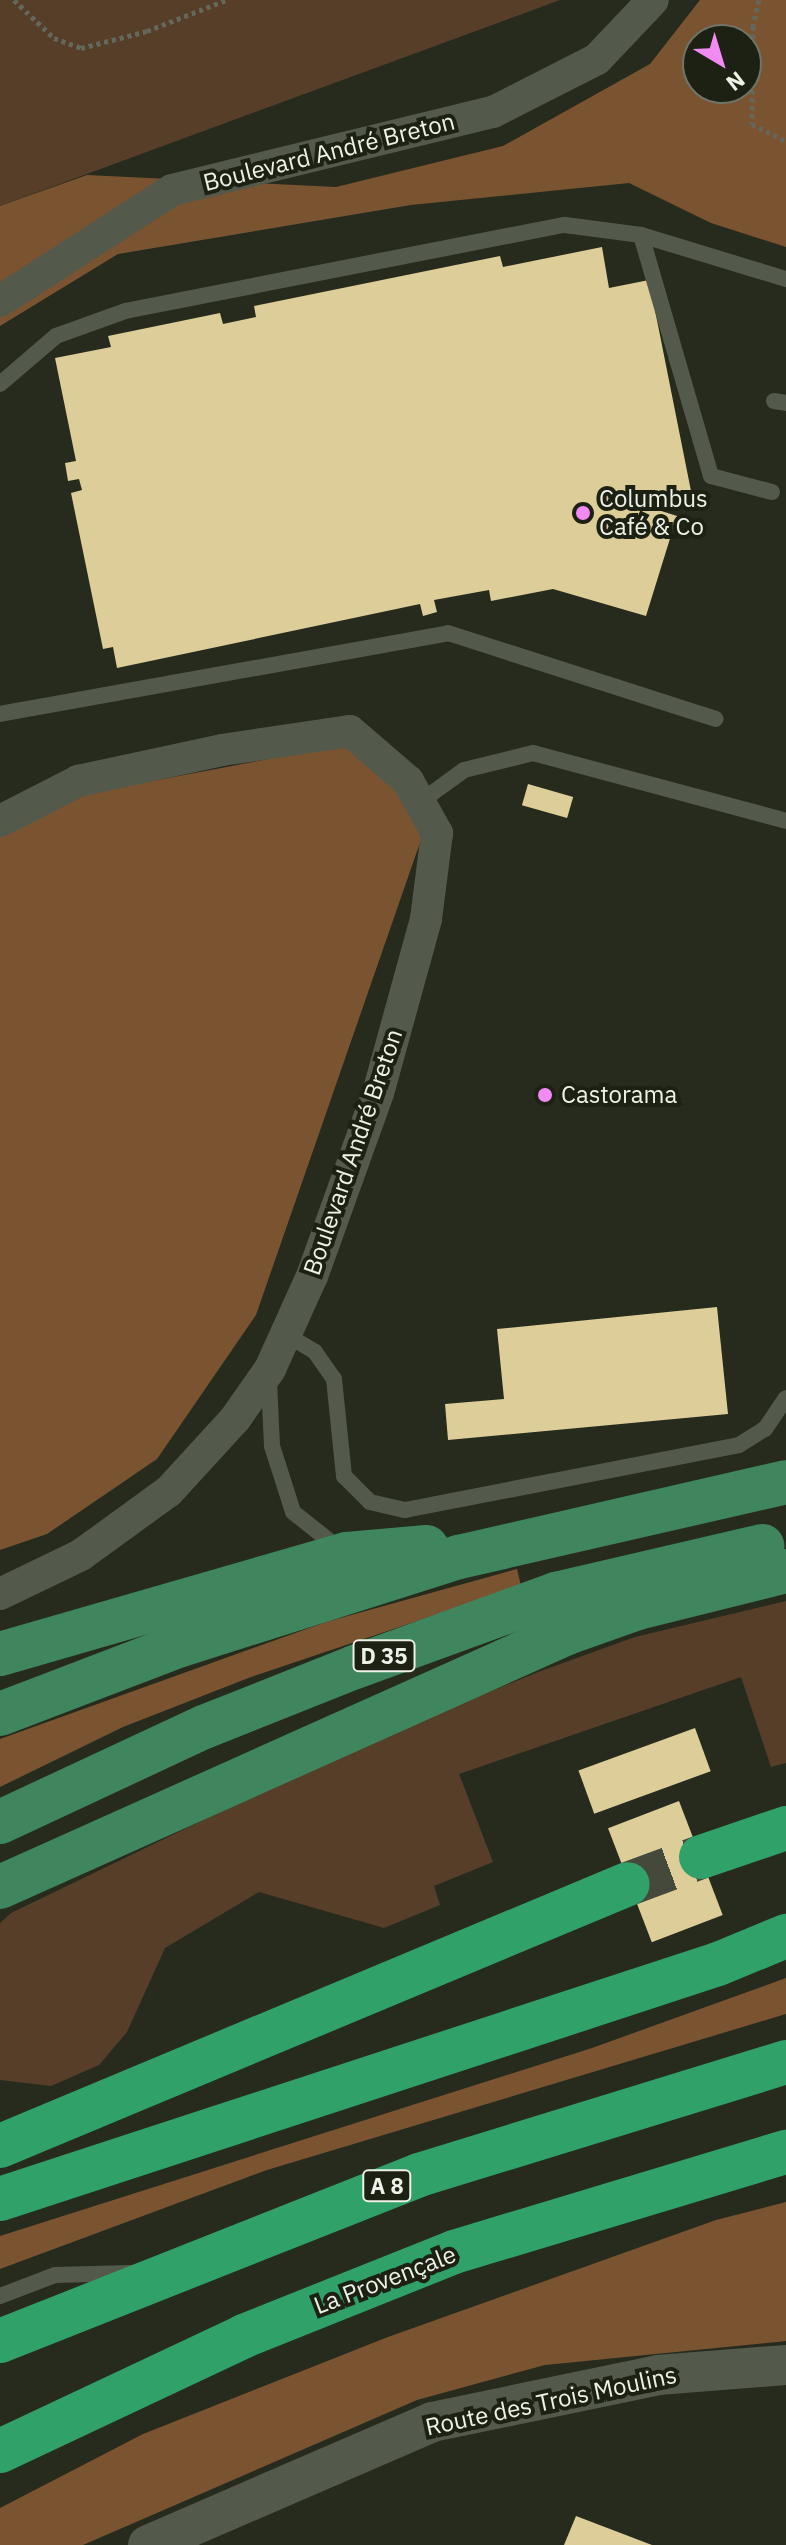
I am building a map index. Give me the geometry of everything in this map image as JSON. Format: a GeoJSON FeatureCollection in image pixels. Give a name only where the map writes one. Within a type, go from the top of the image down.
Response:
{"type":"FeatureCollection","features":[{"type":"Feature","properties":{"kind":"highway"},"geometry":{"type":"LineString","coordinates":[[701,1857],[786,1828]]}},
{"type":"Feature","properties":{"kind":"highway"},"geometry":{"type":"LineString","coordinates":[[0,2146],[628,1884]]}},
{"type":"Feature","properties":{"kind":"highway"},"geometry":{"type":"LineString","coordinates":[[0,2199],[674,1979],[786,1936]]}},
{"type":"Feature","properties":{"kind":"highway"},"geometry":{"type":"LineString","coordinates":[[0,2112],[85,2097],[209,2057]]}},
{"type":"Feature","properties":{"kind":"highway","name":"A 8"},"geometry":{"type":"LineString","coordinates":[[0,2341],[164,2272],[419,2175],[786,2062]]}},
{"type":"Feature","properties":{"kind":"highway","name":"La Provençale"},"geometry":{"type":"LineString","coordinates":[[0,2451],[244,2336],[454,2252],[786,2152]]}},
{"type":"Feature","properties":{"kind":"highway"},"geometry":{"type":"LineString","coordinates":[[0,2190],[57,2179]]}},
{"type":"Feature","properties":{"kind":"main road"},"geometry":{"type":"LineString","coordinates":[[0,1714],[318,1599],[459,1557],[786,1482]]}},
{"type":"Feature","properties":{"kind":"main road"},"geometry":{"type":"LineString","coordinates":[[0,1654],[347,1554],[565,1534]]}},
{"type":"Feature","properties":{"kind":"main road","name":"D 35"},"geometry":{"type":"LineString","coordinates":[[0,1822],[204,1727],[556,1594],[786,1540]]}},
{"type":"Feature","properties":{"kind":"main road"},"geometry":{"type":"LineString","coordinates":[[0,1887],[567,1633],[638,1608],[786,1571]]}},
{"type":"Feature","properties":{"kind":"street","name":"Boulevard André Breton"},"geometry":{"type":"LineString","coordinates":[[0,301],[172,190],[493,112],[597,59],[653,0]]}},
{"type":"Feature","properties":{"kind":"street","name":"Boulevard André Breton"},"geometry":{"type":"LineString","coordinates":[[0,821],[78,781],[222,750],[350,731],[408,781],[437,833],[426,919],[378,1093],[287,1335],[270,1369],[235,1419],[169,1491],[81,1555],[0,1594]]}},
{"type":"Feature","properties":{"kind":"street","name":"Route des Trois Moulins"},"geometry":{"type":"LineString","coordinates":[[148,2545],[432,2422],[658,2375],[786,2365]]}},
{"type":"Feature","properties":{"kind":"lane"},"geometry":{"type":"LineString","coordinates":[[0,384],[56,336],[125,311],[565,225],[641,235],[786,279]]}},
{"type":"Feature","properties":{"kind":"lane"},"geometry":{"type":"LineString","coordinates":[[641,235],[711,476],[772,492]]}},
{"type":"Feature","properties":{"kind":"lane"},"geometry":{"type":"LineString","coordinates":[[0,714],[448,633],[716,719]]}},
{"type":"Feature","properties":{"kind":"lane"},"geometry":{"type":"LineString","coordinates":[[420,802],[464,770],[533,753],[786,821]]}},
{"type":"Feature","properties":{"kind":"lane"},"geometry":{"type":"LineString","coordinates":[[287,1335],[315,1352],[334,1379],[344,1476],[370,1502],[405,1510],[739,1445],[765,1429],[786,1398]]}},
{"type":"Feature","properties":{"kind":"lane"},"geometry":{"type":"LineString","coordinates":[[270,1369],[267,1410],[272,1446],[293,1512],[347,1554]]}},
{"type":"Feature","properties":{"kind":"lane"},"geometry":{"type":"LineString","coordinates":[[0,2296],[55,2275],[164,2272]]}},
{"type":"Feature","properties":{"kind":"path"},"geometry":{"type":"LineString","coordinates":[[14,0],[54,38],[81,48],[147,31],[226,0]]}},
{"type":"Feature","properties":{"kind":"path"},"geometry":{"type":"LineString","coordinates":[[759,0],[753,26],[752,124],[786,141]]}},
{"type":"Feature","properties":{"kind":"shaded area"},"geometry":{"type":"Polygon","coordinates":[[[0,0],[560,0],[0,206],[0,0]]]}},
{"type":"Feature","properties":{"kind":"shaded area"},"geometry":{"type":"Polygon","coordinates":[[[700,0],[786,0],[786,247],[711,223],[629,183],[411,205],[118,254],[0,326],[0,206],[87,175],[336,187],[503,146],[650,64],[700,0]]]}},
{"type":"Feature","properties":{"kind":"shaded area"},"geometry":{"type":"Polygon","coordinates":[[[348,744],[397,791],[423,834],[256,1315],[157,1459],[47,1534],[0,1550],[0,836],[89,793],[348,744]]]}},
{"type":"Feature","properties":{"kind":"shaded area"},"geometry":{"type":"Polygon","coordinates":[[[517,1569],[521,1586],[251,1677],[123,1727],[0,1787],[0,1739],[326,1622],[517,1569]]]}},
{"type":"Feature","properties":{"kind":"shaded area"},"geometry":{"type":"Polygon","coordinates":[[[786,1601],[786,1763],[771,1767],[741,1677],[459,1774],[493,1862],[434,1886],[440,1905],[384,1928],[259,1892],[165,1948],[127,2032],[99,2065],[51,2086],[0,2080],[0,1923],[11,1913],[352,1748],[538,1672],[635,1637],[786,1601]]]}},
{"type":"Feature","properties":{"kind":"shaded area"},"geometry":{"type":"Polygon","coordinates":[[[786,1978],[786,2014],[267,2170],[0,2269],[0,2236],[592,2048],[786,1978]]]}},
{"type":"Feature","properties":{"kind":"shaded area"},"geometry":{"type":"Polygon","coordinates":[[[786,2202],[786,2341],[545,2365],[417,2400],[83,2545],[0,2545],[0,2508],[143,2434],[388,2337],[716,2220],[786,2202]]]}},
{"type":"Feature","properties":{"kind":"building"},"geometry":{"type":"Polygon","coordinates":[[[602,247],[609,288],[649,280],[692,496],[656,503],[655,509],[677,516],[646,616],[553,589],[491,601],[489,590],[434,600],[437,612],[423,616],[420,604],[117,668],[113,647],[103,649],[71,493],[82,490],[79,479],[68,481],[65,463],[76,461],[55,358],[111,347],[108,336],[220,313],[223,324],[256,317],[254,306],[500,256],[503,267],[602,247]]]}},
{"type":"Feature","properties":{"kind":"building"},"geometry":{"type":"Polygon","coordinates":[[[528,784],[573,797],[567,818],[522,805],[528,784]]]}},
{"type":"Feature","properties":{"kind":"building"},"geometry":{"type":"Polygon","coordinates":[[[717,1307],[728,1414],[448,1440],[445,1404],[504,1399],[497,1329],[717,1307]]]}},
{"type":"Feature","properties":{"kind":"building"},"geometry":{"type":"Polygon","coordinates":[[[695,1728],[711,1771],[594,1814],[578,1770],[695,1728]]]}},
{"type":"Feature","properties":{"kind":"building"},"geometry":{"type":"Polygon","coordinates":[[[679,1801],[723,1915],[652,1942],[608,1828],[679,1801]]]}},
{"type":"Feature","properties":{"kind":"building"},"geometry":{"type":"Polygon","coordinates":[[[576,2516],[652,2545],[564,2545],[576,2516]]]}},
{"type":"Feature","properties":{"kind":"tunnel"},"geometry":{"type":"LineString","coordinates":[[628,1884],[701,1857]]}},
{"type":"Feature","properties":{"kind":"place","name":"Columbus Café & Co"},"geometry":{"type":"Point","coordinates":[583,513]}},
{"type":"Feature","properties":{"kind":"place","name":"Castorama"},"geometry":{"type":"Point","coordinates":[545,1095]}}]}
